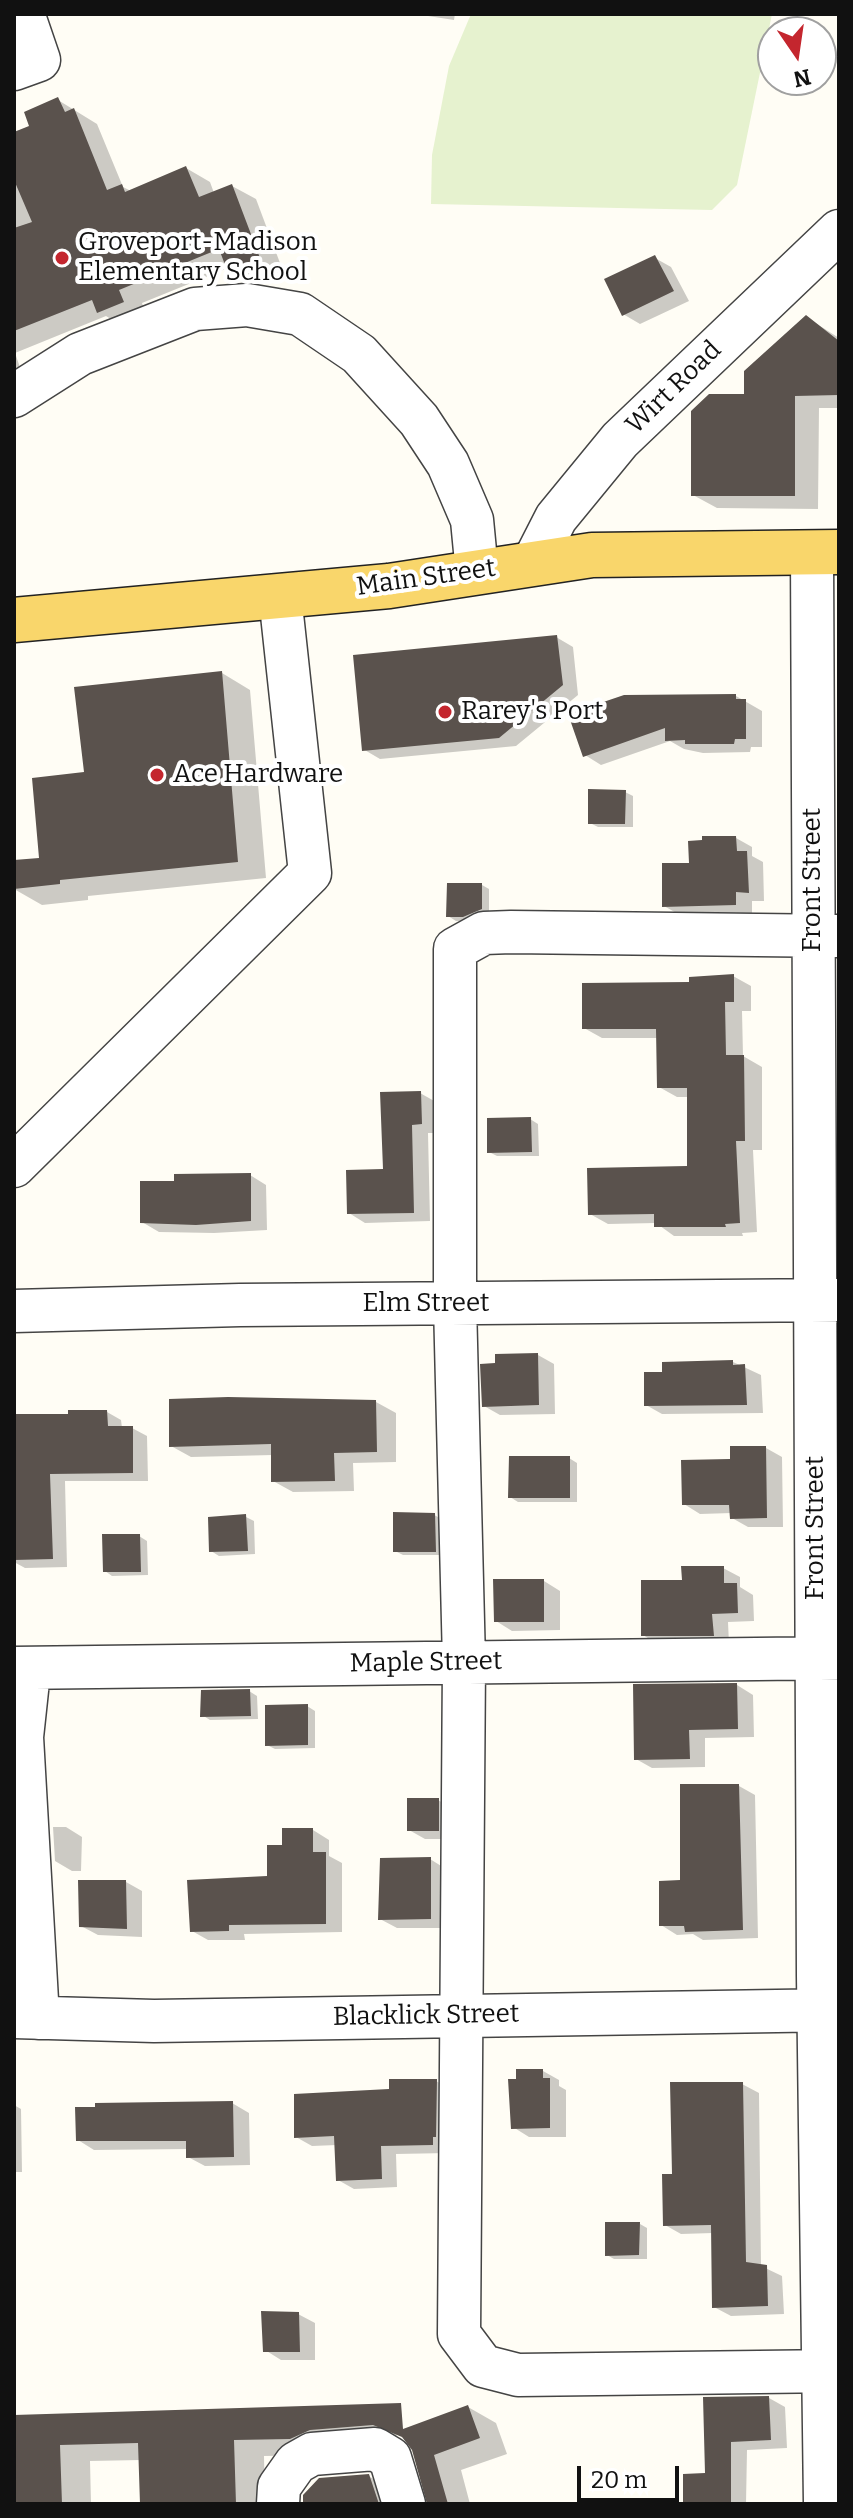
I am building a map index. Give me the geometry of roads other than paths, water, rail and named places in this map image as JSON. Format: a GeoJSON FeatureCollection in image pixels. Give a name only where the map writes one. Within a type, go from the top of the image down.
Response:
{"type":"FeatureCollection","features":[{"type":"Feature","properties":{"kind":"main road","name":"Main Street"},"geometry":{"type":"LineString","coordinates":[[14,620],[400,584],[533,563],[638,552],[826,552]]}},
{"type":"Feature","properties":{"kind":"street"},"geometry":{"type":"LineString","coordinates":[[14,15],[24,16],[39,60],[14,69]]}},
{"type":"Feature","properties":{"kind":"street","name":"Wirt Road"},"geometry":{"type":"LineString","coordinates":[[533,563],[556,518],[586,477],[832,250]]}},
{"type":"Feature","properties":{"kind":"street"},"geometry":{"type":"LineString","coordinates":[[14,396],[80,354],[195,309],[247,305],[300,314],[359,354],[419,420],[448,464],[472,520],[477,572]]}},
{"type":"Feature","properties":{"kind":"street","name":"Front Street"},"geometry":{"type":"LineString","coordinates":[[825,2504],[832,2370],[826,552]]}},
{"type":"Feature","properties":{"kind":"street"},"geometry":{"type":"LineString","coordinates":[[14,1166],[310,873],[280,596]]}},
{"type":"Feature","properties":{"kind":"street"},"geometry":{"type":"LineString","coordinates":[[826,936],[511,932],[484,933],[455,949],[455,1304],[464,1662],[463,2014],[457,2319],[462,2343],[483,2366],[518,2375],[832,2370]]}},
{"type":"Feature","properties":{"kind":"street","name":"Elm Street"},"geometry":{"type":"LineString","coordinates":[[14,1311],[827,1300]]}},
{"type":"Feature","properties":{"kind":"street","name":"Maple Street"},"geometry":{"type":"LineString","coordinates":[[20,1668],[828,1658]]}},
{"type":"Feature","properties":{"kind":"street"},"geometry":{"type":"LineString","coordinates":[[20,1668],[28,1681],[22,1737],[26,2018]]}},
{"type":"Feature","properties":{"kind":"street","name":"Blacklick Street"},"geometry":{"type":"LineString","coordinates":[[26,2018],[154,2021],[463,2014],[829,2011]]}},
{"type":"Feature","properties":{"kind":"street"},"geometry":{"type":"LineString","coordinates":[[278,2504],[279,2487],[296,2463],[312,2454],[375,2449],[390,2458],[404,2504]]}},
{"type":"Feature","properties":{"kind":"place","name":"Groveport-Madison Elementary School"},"geometry":{"type":"Point","coordinates":[62,258]}},
{"type":"Feature","properties":{"kind":"place","name":"Rarey's Port"},"geometry":{"type":"Point","coordinates":[445,712]}},
{"type":"Feature","properties":{"kind":"place","name":"Ace Hardware"},"geometry":{"type":"Point","coordinates":[157,775]}}]}
